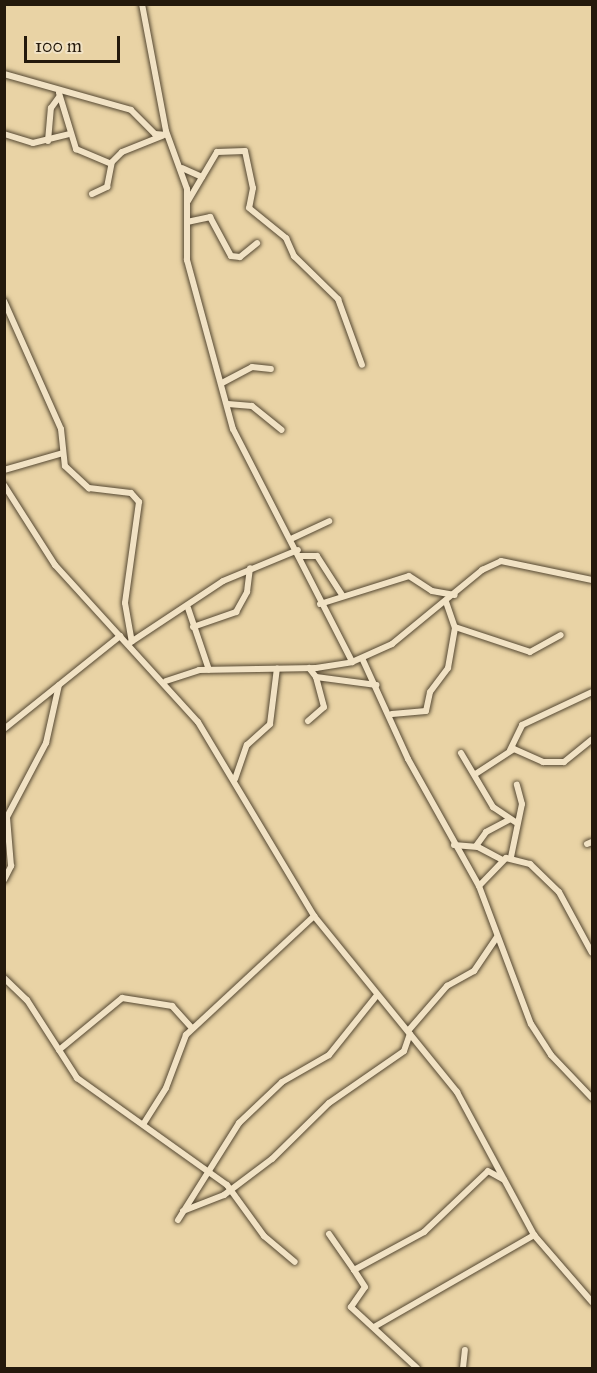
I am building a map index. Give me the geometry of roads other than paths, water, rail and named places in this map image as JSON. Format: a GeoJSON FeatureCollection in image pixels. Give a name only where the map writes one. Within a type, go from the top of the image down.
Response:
{"type":"FeatureCollection","features":[{"type":"Feature","properties":{"kind":"street"},"geometry":{"type":"LineString","coordinates":[[142,4],[165,136],[181,168],[188,201],[187,260],[233,429],[293,538],[320,604],[352,662]]}},
{"type":"Feature","properties":{"kind":"street"},"geometry":{"type":"LineString","coordinates":[[4,74],[59,95],[131,110],[165,136]]}},
{"type":"Feature","properties":{"kind":"street"},"geometry":{"type":"LineString","coordinates":[[59,95],[68,134],[79,152],[111,164]]}},
{"type":"Feature","properties":{"kind":"street"},"geometry":{"type":"LineString","coordinates":[[48,141],[51,108],[59,95]]}},
{"type":"Feature","properties":{"kind":"street"},"geometry":{"type":"LineString","coordinates":[[4,134],[24,141],[48,141],[68,134]]}},
{"type":"Feature","properties":{"kind":"street"},"geometry":{"type":"LineString","coordinates":[[92,194],[106,187],[111,164],[126,148],[152,145],[165,136]]}},
{"type":"Feature","properties":{"kind":"street"},"geometry":{"type":"LineString","coordinates":[[188,201],[217,152],[245,151],[253,188],[249,208],[286,238],[294,256],[338,299],[362,365]]}},
{"type":"Feature","properties":{"kind":"street"},"geometry":{"type":"LineString","coordinates":[[181,168],[202,177]]}},
{"type":"Feature","properties":{"kind":"street"},"geometry":{"type":"LineString","coordinates":[[187,222],[210,217],[231,256],[240,256],[257,243]]}},
{"type":"Feature","properties":{"kind":"street"},"geometry":{"type":"LineString","coordinates":[[4,301],[34,377],[61,429],[65,466],[82,484],[130,493],[139,502],[124,603],[130,642]]}},
{"type":"Feature","properties":{"kind":"street"},"geometry":{"type":"LineString","coordinates":[[222,383],[252,367],[271,369]]}},
{"type":"Feature","properties":{"kind":"street"},"geometry":{"type":"LineString","coordinates":[[228,404],[252,406],[282,430]]}},
{"type":"Feature","properties":{"kind":"street"},"geometry":{"type":"LineString","coordinates":[[4,470],[63,453]]}},
{"type":"Feature","properties":{"kind":"street"},"geometry":{"type":"LineString","coordinates":[[4,485],[55,565],[120,636],[130,642],[166,681],[235,779],[314,916],[468,1109],[534,1234],[592,1302]]}},
{"type":"Feature","properties":{"kind":"street"},"geometry":{"type":"LineString","coordinates":[[293,538],[329,521]]}},
{"type":"Feature","properties":{"kind":"street"},"geometry":{"type":"LineString","coordinates":[[130,642],[189,608],[250,568],[299,553],[317,556],[342,595]]}},
{"type":"Feature","properties":{"kind":"street"},"geometry":{"type":"LineString","coordinates":[[166,681],[209,670],[309,668],[352,662],[392,644],[455,595],[482,570],[501,561],[592,580]]}},
{"type":"Feature","properties":{"kind":"street"},"geometry":{"type":"LineString","coordinates":[[193,627],[236,612],[248,592],[250,568]]}},
{"type":"Feature","properties":{"kind":"street"},"geometry":{"type":"LineString","coordinates":[[320,604],[342,595],[409,576],[432,591],[455,595]]}},
{"type":"Feature","properties":{"kind":"street"},"geometry":{"type":"LineString","coordinates":[[392,714],[427,710],[430,692],[452,658],[455,627],[446,602]]}},
{"type":"Feature","properties":{"kind":"street"},"geometry":{"type":"LineString","coordinates":[[189,608],[193,627],[209,670]]}},
{"type":"Feature","properties":{"kind":"street"},"geometry":{"type":"LineString","coordinates":[[455,627],[530,652],[561,635]]}},
{"type":"Feature","properties":{"kind":"street"},"geometry":{"type":"LineString","coordinates":[[4,729],[120,636]]}},
{"type":"Feature","properties":{"kind":"street"},"geometry":{"type":"LineString","coordinates":[[362,658],[392,714],[401,744],[454,845],[479,886],[531,1024],[551,1055],[592,1098]]}},
{"type":"Feature","properties":{"kind":"street"},"geometry":{"type":"LineString","coordinates":[[235,779],[247,745],[270,724],[277,668]]}},
{"type":"Feature","properties":{"kind":"street"},"geometry":{"type":"LineString","coordinates":[[308,721],[324,707],[316,678],[309,668]]}},
{"type":"Feature","properties":{"kind":"street"},"geometry":{"type":"LineString","coordinates":[[316,678],[376,685]]}},
{"type":"Feature","properties":{"kind":"street"},"geometry":{"type":"LineString","coordinates":[[4,880],[11,866],[7,817],[46,743],[59,685]]}},
{"type":"Feature","properties":{"kind":"street"},"geometry":{"type":"LineString","coordinates":[[477,773],[510,750],[522,725],[592,692]]}},
{"type":"Feature","properties":{"kind":"street"},"geometry":{"type":"LineString","coordinates":[[510,750],[560,764],[592,738]]}},
{"type":"Feature","properties":{"kind":"street"},"geometry":{"type":"LineString","coordinates":[[461,753],[477,773],[493,807],[513,820]]}},
{"type":"Feature","properties":{"kind":"street"},"geometry":{"type":"LineString","coordinates":[[511,857],[513,820],[522,804],[518,785]]}},
{"type":"Feature","properties":{"kind":"street"},"geometry":{"type":"LineString","coordinates":[[476,846],[486,832],[513,820]]}},
{"type":"Feature","properties":{"kind":"street"},"geometry":{"type":"LineString","coordinates":[[454,845],[476,846],[502,860]]}},
{"type":"Feature","properties":{"kind":"street"},"geometry":{"type":"LineString","coordinates":[[479,886],[502,860],[511,857],[530,864],[559,892],[592,953]]}},
{"type":"Feature","properties":{"kind":"street"},"geometry":{"type":"LineString","coordinates":[[144,1123],[160,1101],[192,1028],[314,916]]}},
{"type":"Feature","properties":{"kind":"street"},"geometry":{"type":"LineString","coordinates":[[183,1211],[232,1190],[329,1103],[405,1051],[409,1033],[447,986],[474,971],[497,937]]}},
{"type":"Feature","properties":{"kind":"street"},"geometry":{"type":"LineString","coordinates":[[4,978],[27,1000],[59,1050],[86,1086],[144,1123],[232,1190],[264,1236],[295,1262]]}},
{"type":"Feature","properties":{"kind":"street"},"geometry":{"type":"LineString","coordinates":[[178,1220],[205,1168],[249,1112],[282,1082],[329,1055],[377,995]]}},
{"type":"Feature","properties":{"kind":"street"},"geometry":{"type":"LineString","coordinates":[[59,1050],[122,999],[172,1006],[192,1028]]}},
{"type":"Feature","properties":{"kind":"street"},"geometry":{"type":"LineString","coordinates":[[354,1270],[421,1233],[488,1172],[507,1182]]}},
{"type":"Feature","properties":{"kind":"street"},"geometry":{"type":"LineString","coordinates":[[329,1234],[365,1287],[351,1307],[417,1368]]}},
{"type":"Feature","properties":{"kind":"street"},"geometry":{"type":"LineString","coordinates":[[374,1327],[534,1234]]}},
{"type":"Feature","properties":{"kind":"street"},"geometry":{"type":"LineString","coordinates":[[463,1368],[465,1350]]}}]}
